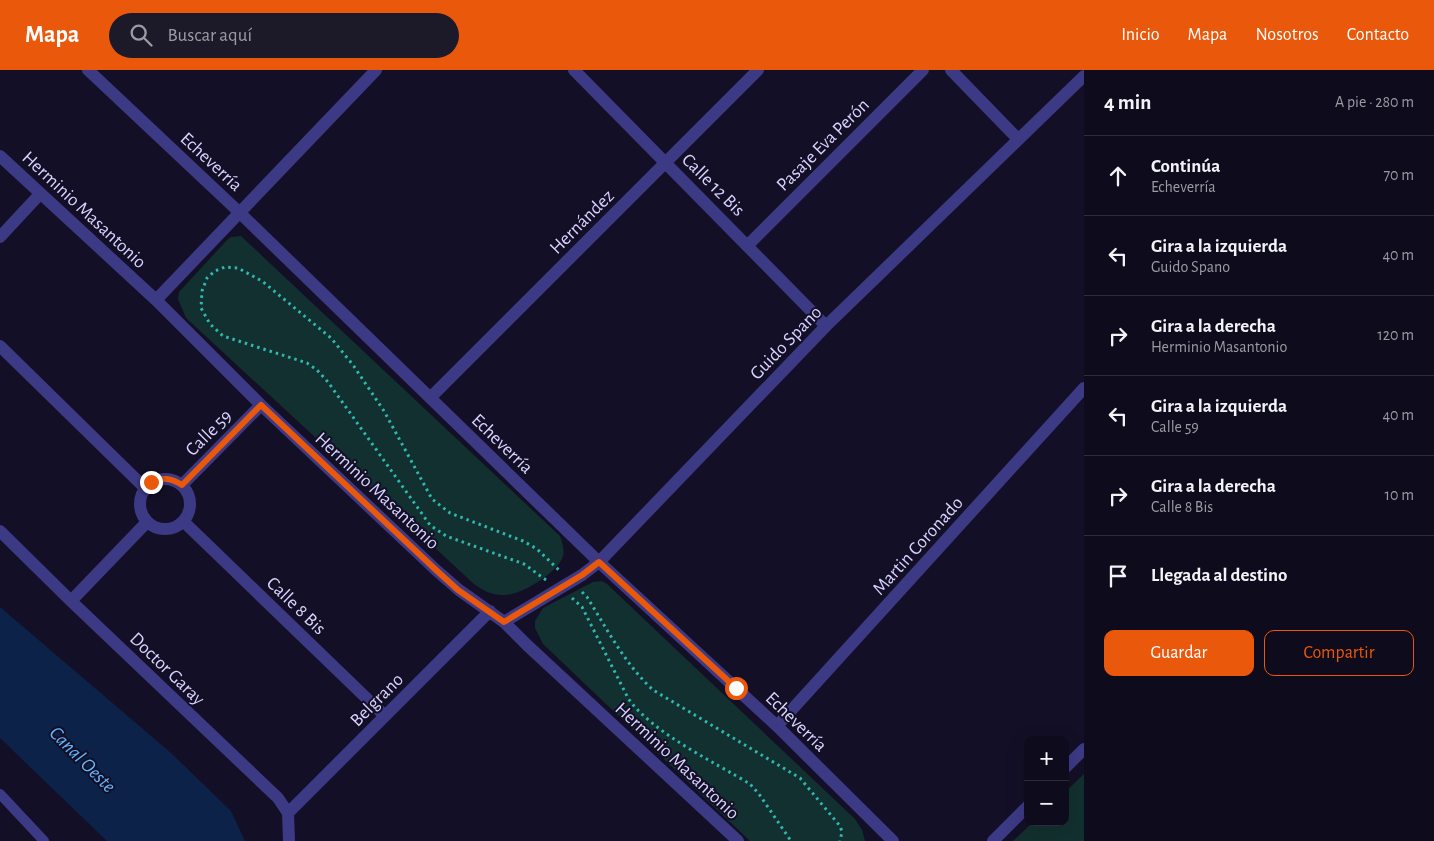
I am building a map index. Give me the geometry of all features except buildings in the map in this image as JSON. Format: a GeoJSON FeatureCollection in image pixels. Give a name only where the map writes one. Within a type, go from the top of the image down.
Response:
{"type":"FeatureCollection","features":[{"type":"Feature","properties":{"kind":"street","name":"Echeverría"},"geometry":{"type":"LineString","coordinates":[[88,70],[239,212],[599,562],[777,726],[893,841]]}},
{"type":"Feature","properties":{"kind":"street"},"geometry":{"type":"LineString","coordinates":[[156,300],[376,70]]}},
{"type":"Feature","properties":{"kind":"street","name":"Calle 12 Bis"},"geometry":{"type":"LineString","coordinates":[[574,70],[826,326]]}},
{"type":"Feature","properties":{"kind":"street","name":"Hernández"},"geometry":{"type":"LineString","coordinates":[[430,398],[758,70]]}},
{"type":"Feature","properties":{"kind":"street","name":"Pasaje Eva Perón"},"geometry":{"type":"LineString","coordinates":[[748,246],[923,70]]}},
{"type":"Feature","properties":{"kind":"street"},"geometry":{"type":"LineString","coordinates":[[951,70],[1018,139]]}},
{"type":"Feature","properties":{"kind":"street","name":"Guido Spano"},"geometry":{"type":"LineString","coordinates":[[504,622],[571,582],[599,562],[826,326],[1084,76]]}},
{"type":"Feature","properties":{"kind":"street","name":"Herminio Masantonio"},"geometry":{"type":"LineString","coordinates":[[0,156],[156,300],[261,405],[436,570],[458,590],[504,622],[738,841]]}},
{"type":"Feature","properties":{"kind":"street"},"geometry":{"type":"LineString","coordinates":[[0,238],[40,194]]}},
{"type":"Feature","properties":{"kind":"street"},"geometry":{"type":"LineString","coordinates":[[0,346],[145,488]]}},
{"type":"Feature","properties":{"kind":"street","name":"Martin Coronado"},"geometry":{"type":"LineString","coordinates":[[777,726],[1084,388]]}},
{"type":"Feature","properties":{"kind":"street","name":"Calle 59"},"geometry":{"type":"LineString","coordinates":[[182,485],[261,405]]}},
{"type":"Feature","properties":{"kind":"street"},"geometry":{"type":"LineString","coordinates":[[167,478],[175,480],[182,485],[188,491],[190,499],[188,515],[184,522],[170,529],[154,527],[147,522],[140,509],[140,502],[145,488],[151,482],[167,478]]}},
{"type":"Feature","properties":{"kind":"street"},"geometry":{"type":"LineString","coordinates":[[71,601],[147,522]]}},
{"type":"Feature","properties":{"kind":"street","name":"Calle 8 Bis"},"geometry":{"type":"LineString","coordinates":[[184,522],[385,716]]}},
{"type":"Feature","properties":{"kind":"street","name":"Doctor Garay"},"geometry":{"type":"LineString","coordinates":[[0,531],[278,798],[288,813]]}},
{"type":"Feature","properties":{"kind":"street","name":"Belgrano"},"geometry":{"type":"LineString","coordinates":[[288,813],[490,612]]}},
{"type":"Feature","properties":{"kind":"street"},"geometry":{"type":"LineString","coordinates":[[1069,764],[1084,749]]}},
{"type":"Feature","properties":{"kind":"street"},"geometry":{"type":"LineString","coordinates":[[993,841],[1024,810]]}},
{"type":"Feature","properties":{"kind":"street"},"geometry":{"type":"LineString","coordinates":[[288,813],[289,841]]}},
{"type":"Feature","properties":{"kind":"lane"},"geometry":{"type":"LineString","coordinates":[[0,794],[44,841]]}},
{"type":"Feature","properties":{"kind":"path"},"geometry":{"type":"LineString","coordinates":[[791,841],[750,784],[662,731],[634,707],[582,607],[524,564],[446,536],[430,525],[328,382],[317,370],[307,363],[223,336],[210,324],[201,308],[202,291],[207,278],[215,271],[224,267],[238,268],[262,281],[330,338],[353,364],[384,410],[432,499],[450,514],[523,541],[537,549],[587,598],[634,672],[645,683],[653,690],[800,778],[840,826],[842,832],[840,841]]}},
{"type":"Feature","properties":{"kind":"green space"},"geometry":{"type":"Polygon","coordinates":[[[241,236],[560,536],[564,553],[560,563],[554,569],[528,588],[510,594],[495,594],[474,584],[186,318],[178,299],[179,292],[227,240],[231,237],[241,236]]]}},
{"type":"Feature","properties":{"kind":"green space"},"geometry":{"type":"Polygon","coordinates":[[[602,581],[855,819],[862,830],[865,841],[750,841],[543,644],[535,628],[535,621],[543,608],[593,582],[602,581]]]}},
{"type":"Feature","properties":{"kind":"green space"},"geometry":{"type":"Polygon","coordinates":[[[1084,774],[1084,841],[1013,841],[1029,826],[1069,826],[1069,788],[1084,774]]]}},
{"type":"Feature","properties":{"kind":"water","name":"Canal Oeste"},"geometry":{"type":"Polygon","coordinates":[[[0,607],[171,753],[231,811],[245,841],[107,841],[0,738],[0,607]]]}},
{"type":"Feature","properties":{"kind":"route"},"geometry":{"type":"LineString","coordinates":[[151,482],[167,478],[175,480],[182,485],[261,405],[458,590],[504,622],[582,575],[599,562],[736,688]]}}]}
